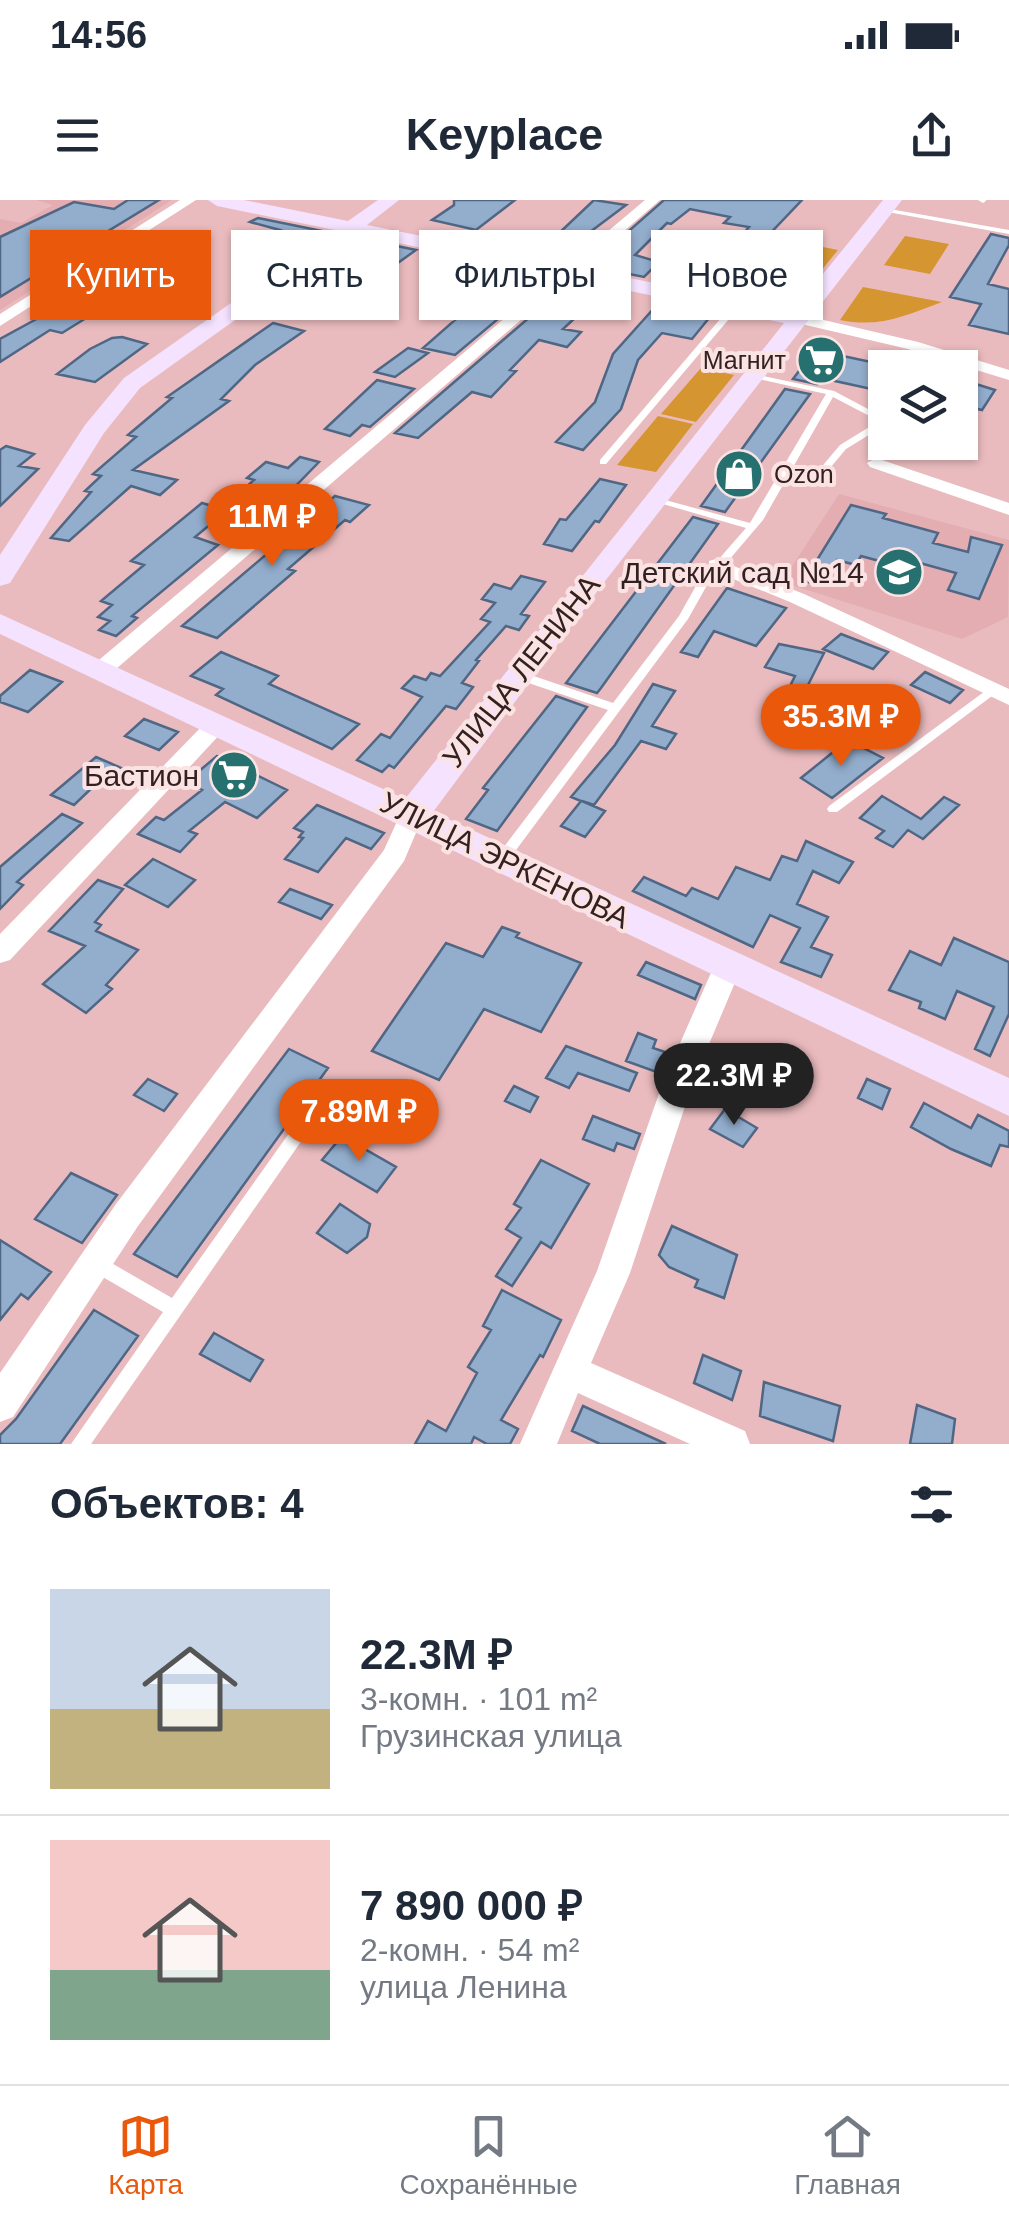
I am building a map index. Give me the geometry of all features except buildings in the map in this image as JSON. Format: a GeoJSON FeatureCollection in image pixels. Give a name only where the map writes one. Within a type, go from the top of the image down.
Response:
{"type":"FeatureCollection","features":[{"type":"Feature","properties":{"kind":"street"},"geometry":{"type":"LineString","coordinates":[[0,321],[188,200]]}},
{"type":"Feature","properties":{"kind":"street"},"geometry":{"type":"LineString","coordinates":[[217,200],[419,241]]}},
{"type":"Feature","properties":{"kind":"street"},"geometry":{"type":"LineString","coordinates":[[0,577],[122,393],[164,357],[390,200]]}},
{"type":"Feature","properties":{"kind":"street"},"geometry":{"type":"LineString","coordinates":[[618,230],[653,200]]}},
{"type":"Feature","properties":{"kind":"street","name":"УЛИЦА ЛЕНИНА"},"geometry":{"type":"LineString","coordinates":[[823,288],[889,205]]}},
{"type":"Feature","properties":{"kind":"street"},"geometry":{"type":"LineString","coordinates":[[101,670],[512,320]]}},
{"type":"Feature","properties":{"kind":"street","name":"УЛИЦА ЛЕНИНА"},"geometry":{"type":"LineString","coordinates":[[0,1404],[95,1263],[395,854],[412,814],[797,320]]}},
{"type":"Feature","properties":{"kind":"street"},"geometry":{"type":"LineString","coordinates":[[802,320],[912,345],[1009,376]]}},
{"type":"Feature","properties":{"kind":"street"},"geometry":{"type":"LineString","coordinates":[[876,464],[1009,509]]}},
{"type":"Feature","properties":{"kind":"street"},"geometry":{"type":"LineString","coordinates":[[716,566],[811,605],[1000,694]]}},
{"type":"Feature","properties":{"kind":"street","name":"УЛИЦА ЭРКЕНОВА"},"geometry":{"type":"LineString","coordinates":[[0,623],[1009,1098]]}},
{"type":"Feature","properties":{"kind":"street"},"geometry":{"type":"LineString","coordinates":[[0,952],[216,724]]}},
{"type":"Feature","properties":{"kind":"street"},"geometry":{"type":"LineString","coordinates":[[538,1444],[613,1273],[678,1082],[728,966]]}},
{"type":"Feature","properties":{"kind":"street"},"geometry":{"type":"LineString","coordinates":[[572,1372],[732,1444]]}},
{"type":"Feature","properties":{"kind":"lane"},"geometry":{"type":"LineString","coordinates":[[889,205],[1009,232]]}},
{"type":"Feature","properties":{"kind":"lane"},"geometry":{"type":"LineString","coordinates":[[604,462],[724,320]]}},
{"type":"Feature","properties":{"kind":"lane"},"geometry":{"type":"LineString","coordinates":[[752,375],[830,392],[885,422],[843,447],[822,472]]}},
{"type":"Feature","properties":{"kind":"lane"},"geometry":{"type":"LineString","coordinates":[[500,861],[684,617],[716,566],[753,526],[830,392]]}},
{"type":"Feature","properties":{"kind":"lane"},"geometry":{"type":"LineString","coordinates":[[654,500],[753,526]]}},
{"type":"Feature","properties":{"kind":"lane"},"geometry":{"type":"LineString","coordinates":[[518,675],[615,708]]}},
{"type":"Feature","properties":{"kind":"lane"},"geometry":{"type":"LineString","coordinates":[[833,809],[1000,694]]}},
{"type":"Feature","properties":{"kind":"lane"},"geometry":{"type":"LineString","coordinates":[[80,1444],[329,1089]]}},
{"type":"Feature","properties":{"kind":"lane"},"geometry":{"type":"LineString","coordinates":[[95,1263],[174,1310]]}},
{"type":"Feature","properties":{"kind":"shaded area"},"geometry":{"type":"Polygon","coordinates":[[[36,200],[172,200],[125,230],[30,230],[30,291],[0,310],[0,219],[21,223],[53,205],[36,200]]]}},
{"type":"Feature","properties":{"kind":"shaded area"},"geometry":{"type":"Polygon","coordinates":[[[905,236],[949,244],[930,274],[884,265],[905,236]]]}},
{"type":"Feature","properties":{"kind":"shaded area"},"geometry":{"type":"Polygon","coordinates":[[[823,247],[838,250],[823,268],[823,247]]]}},
{"type":"Feature","properties":{"kind":"shaded area"},"geometry":{"type":"Polygon","coordinates":[[[863,287],[942,302],[880,322],[840,320],[863,287]]]}},
{"type":"Feature","properties":{"kind":"shaded area"},"geometry":{"type":"Polygon","coordinates":[[[701,368],[734,375],[696,422],[661,414],[701,368]]]}},
{"type":"Feature","properties":{"kind":"shaded area"},"geometry":{"type":"Polygon","coordinates":[[[658,416],[693,424],[656,472],[617,465],[658,416]]]}},
{"type":"Feature","properties":{"kind":"shaded area","name":"Детский сад №14"},"geometry":{"type":"Polygon","coordinates":[[[839,494],[1009,540],[1008,617],[962,639],[782,582],[839,494]]]}},
{"type":"Feature","properties":{"kind":"place","name":"Магнит"},"geometry":{"type":"Point","coordinates":[821,360]}},
{"type":"Feature","properties":{"kind":"place","name":"Ozon"},"geometry":{"type":"Point","coordinates":[739,474]}},
{"type":"Feature","properties":{"kind":"place","name":"Детский сад №14"},"geometry":{"type":"Point","coordinates":[899,572]}},
{"type":"Feature","properties":{"kind":"place","name":"Бастион"},"geometry":{"type":"Point","coordinates":[234,775]}}]}
